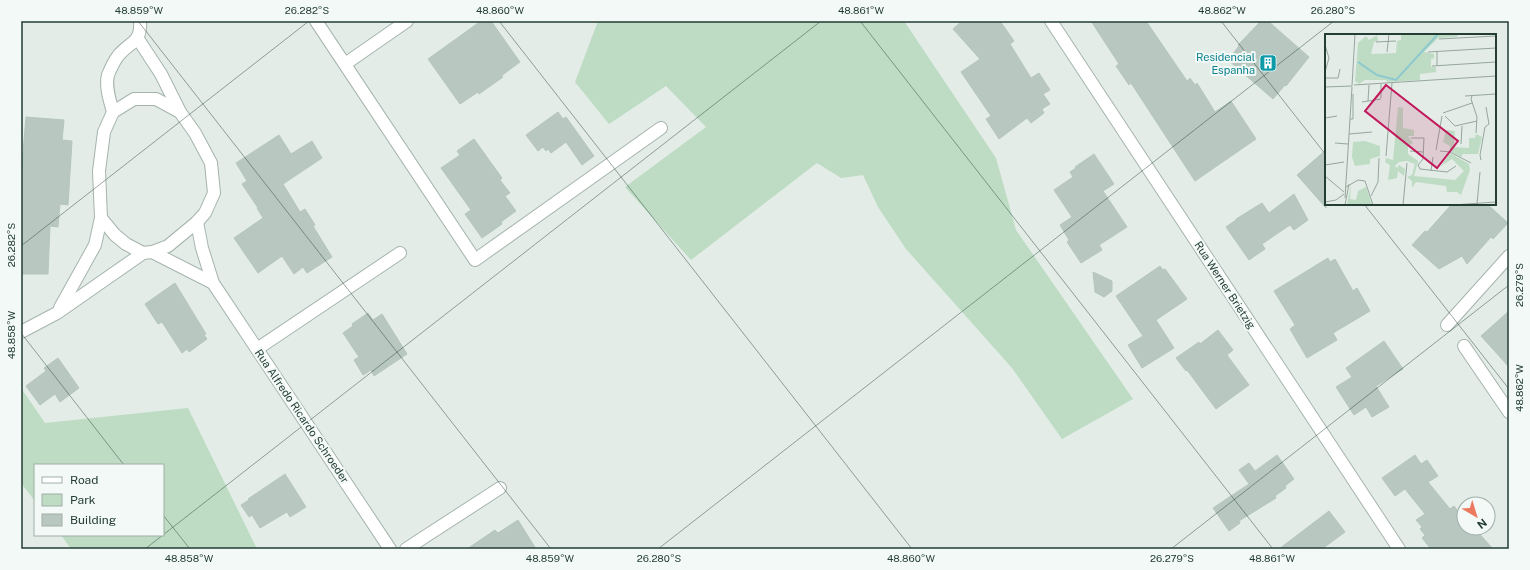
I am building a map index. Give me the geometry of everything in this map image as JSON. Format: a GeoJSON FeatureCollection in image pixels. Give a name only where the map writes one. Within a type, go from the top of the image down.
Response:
{"type":"FeatureCollection","features":[{"type":"Feature","properties":{"kind":"street"},"geometry":{"type":"LineString","coordinates":[[113,112],[108,93],[108,76],[118,56],[138,39],[141,26],[140,21]]}},
{"type":"Feature","properties":{"kind":"street"},"geometry":{"type":"LineString","coordinates":[[316,21],[475,260],[661,128]]}},
{"type":"Feature","properties":{"kind":"street"},"geometry":{"type":"LineString","coordinates":[[345,64],[407,21]]}},
{"type":"Feature","properties":{"kind":"street","name":"Rua Werner Brietzig"},"geometry":{"type":"LineString","coordinates":[[1051,21],[1399,549]]}},
{"type":"Feature","properties":{"kind":"street"},"geometry":{"type":"LineString","coordinates":[[21,332],[58,312],[148,252],[168,246],[197,222],[205,213],[214,193],[211,163],[195,133],[180,112],[161,74],[138,39]]}},
{"type":"Feature","properties":{"kind":"street"},"geometry":{"type":"LineString","coordinates":[[58,312],[95,245],[101,218],[99,170],[104,132],[113,112],[134,99],[156,99],[180,112]]}},
{"type":"Feature","properties":{"kind":"street"},"geometry":{"type":"LineString","coordinates":[[101,218],[115,235],[126,244],[148,252]]}},
{"type":"Feature","properties":{"kind":"street","name":"Rua Alfredo Ricardo Schroeder"},"geometry":{"type":"LineString","coordinates":[[197,222],[202,248],[213,283],[390,549]]}},
{"type":"Feature","properties":{"kind":"street","name":"Rua Alfredo Ricardo Schroeder"},"geometry":{"type":"LineString","coordinates":[[148,252],[213,283]]}},
{"type":"Feature","properties":{"kind":"street"},"geometry":{"type":"LineString","coordinates":[[257,349],[400,253]]}},
{"type":"Feature","properties":{"kind":"street"},"geometry":{"type":"LineString","coordinates":[[1446,325],[1509,256]]}},
{"type":"Feature","properties":{"kind":"street"},"geometry":{"type":"LineString","coordinates":[[1464,346],[1509,412]]}},
{"type":"Feature","properties":{"kind":"street"},"geometry":{"type":"LineString","coordinates":[[406,549],[500,488]]}},
{"type":"Feature","properties":{"kind":"green space"},"geometry":{"type":"Polygon","coordinates":[[[598,21],[904,21],[996,158],[1016,230],[1133,399],[1062,439],[1012,368],[906,249],[878,207],[863,175],[841,178],[817,163],[691,260],[625,187],[706,127],[666,86],[609,124],[575,82],[598,21]]]}},
{"type":"Feature","properties":{"kind":"green space"},"geometry":{"type":"Polygon","coordinates":[[[21,388],[45,423],[188,408],[257,549],[71,549],[62,536],[164,536],[164,464],[34,464],[34,500],[21,483],[21,388]]]}},
{"type":"Feature","properties":{"kind":"building"},"geometry":{"type":"Polygon","coordinates":[[[481,21],[491,21],[520,62],[501,76],[503,77],[479,94],[478,92],[460,104],[428,59],[481,21]]]}},
{"type":"Feature","properties":{"kind":"building"},"geometry":{"type":"Polygon","coordinates":[[[962,21],[1000,21],[1014,41],[1010,44],[1031,78],[1039,73],[1050,90],[1043,94],[1050,104],[1042,109],[1044,113],[1031,123],[1027,118],[999,139],[986,119],[991,116],[961,72],[980,59],[953,29],[962,21]]]}},
{"type":"Feature","properties":{"kind":"building"},"geometry":{"type":"Polygon","coordinates":[[[1091,21],[1146,21],[1187,81],[1190,78],[1195,85],[1197,83],[1215,112],[1231,101],[1256,139],[1195,181],[1131,83],[1129,85],[1116,66],[1119,64],[1091,21]]]}},
{"type":"Feature","properties":{"kind":"building","name":"Residencial Espanha"},"geometry":{"type":"Polygon","coordinates":[[[1261,21],[1268,21],[1309,57],[1286,86],[1285,85],[1273,99],[1228,60],[1239,46],[1238,45],[1261,21]]]}},
{"type":"Feature","properties":{"kind":"building"},"geometry":{"type":"Polygon","coordinates":[[[558,112],[563,119],[566,117],[594,156],[582,165],[566,142],[551,153],[548,149],[546,151],[543,147],[538,151],[526,135],[558,112]]]}},
{"type":"Feature","properties":{"kind":"building"},"geometry":{"type":"Polygon","coordinates":[[[26,117],[64,120],[62,140],[72,141],[68,205],[60,204],[58,227],[50,226],[48,274],[21,274],[21,175],[26,117]]]}},
{"type":"Feature","properties":{"kind":"building"},"geometry":{"type":"Polygon","coordinates":[[[279,135],[291,154],[312,141],[322,158],[283,184],[300,212],[305,209],[315,225],[313,226],[332,257],[307,273],[303,267],[294,274],[282,256],[258,273],[234,238],[263,218],[242,184],[247,181],[236,163],[279,135]]]}},
{"type":"Feature","properties":{"kind":"building"},"geometry":{"type":"Polygon","coordinates":[[[474,139],[502,178],[500,180],[510,193],[505,196],[516,211],[501,222],[502,224],[482,238],[465,214],[471,210],[441,168],[460,155],[457,151],[474,139]]]}},
{"type":"Feature","properties":{"kind":"building"},"geometry":{"type":"Polygon","coordinates":[[[1325,151],[1326,208],[1297,175],[1325,151]]]}},
{"type":"Feature","properties":{"kind":"building"},"geometry":{"type":"Polygon","coordinates":[[[1094,154],[1114,184],[1103,191],[1127,227],[1099,245],[1102,250],[1081,263],[1067,242],[1069,240],[1060,225],[1072,217],[1054,190],[1073,177],[1070,172],[1076,168],[1075,167],[1094,154]]]}},
{"type":"Feature","properties":{"kind":"building"},"geometry":{"type":"Polygon","coordinates":[[[1294,194],[1308,220],[1294,230],[1290,225],[1262,244],[1265,249],[1249,260],[1226,227],[1262,203],[1269,213],[1294,194]]]}},
{"type":"Feature","properties":{"kind":"building"},"geometry":{"type":"Polygon","coordinates":[[[1451,205],[1488,205],[1508,223],[1493,239],[1491,237],[1467,264],[1462,256],[1439,269],[1412,245],[1425,231],[1427,232],[1451,205]]]}},
{"type":"Feature","properties":{"kind":"building"},"geometry":{"type":"Polygon","coordinates":[[[1328,258],[1330,262],[1335,259],[1353,291],[1357,288],[1370,311],[1333,333],[1337,340],[1307,358],[1290,329],[1295,325],[1274,291],[1328,258]]]}},
{"type":"Feature","properties":{"kind":"building"},"geometry":{"type":"Polygon","coordinates":[[[1160,266],[1163,270],[1165,269],[1187,299],[1156,320],[1174,348],[1142,368],[1128,345],[1143,336],[1116,296],[1160,266]]]}},
{"type":"Feature","properties":{"kind":"building"},"geometry":{"type":"Polygon","coordinates":[[[1093,272],[1112,281],[1112,291],[1104,297],[1095,292],[1093,272]]]}},
{"type":"Feature","properties":{"kind":"building"},"geometry":{"type":"Polygon","coordinates":[[[175,283],[206,334],[204,335],[207,339],[189,352],[187,349],[182,353],[162,322],[158,324],[145,304],[175,283]]]}},
{"type":"Feature","properties":{"kind":"building"},"geometry":{"type":"Polygon","coordinates":[[[1509,311],[1509,367],[1481,336],[1509,311]]]}},
{"type":"Feature","properties":{"kind":"building"},"geometry":{"type":"Polygon","coordinates":[[[368,313],[373,320],[382,314],[407,354],[374,376],[371,370],[363,375],[354,360],[359,357],[343,333],[353,326],[352,324],[368,313]]]}},
{"type":"Feature","properties":{"kind":"building"},"geometry":{"type":"Polygon","coordinates":[[[1218,330],[1233,350],[1227,355],[1249,385],[1216,409],[1187,370],[1186,371],[1176,358],[1199,342],[1200,344],[1218,330]]]}},
{"type":"Feature","properties":{"kind":"building"},"geometry":{"type":"Polygon","coordinates":[[[1384,341],[1403,369],[1376,386],[1389,407],[1372,417],[1366,407],[1354,415],[1336,387],[1352,377],[1346,368],[1384,341]]]}},
{"type":"Feature","properties":{"kind":"building"},"geometry":{"type":"Polygon","coordinates":[[[58,358],[79,388],[60,402],[55,394],[40,405],[26,386],[46,371],[44,368],[58,358]]]}},
{"type":"Feature","properties":{"kind":"building"},"geometry":{"type":"Polygon","coordinates":[[[1277,455],[1294,479],[1285,486],[1286,488],[1275,496],[1276,498],[1239,521],[1240,523],[1229,531],[1213,508],[1249,484],[1239,470],[1249,463],[1255,471],[1277,455]]]}},
{"type":"Feature","properties":{"kind":"building"},"geometry":{"type":"Polygon","coordinates":[[[1415,455],[1421,464],[1427,460],[1438,476],[1428,482],[1450,509],[1454,506],[1456,509],[1456,536],[1481,536],[1493,549],[1431,549],[1422,538],[1425,535],[1420,529],[1422,527],[1416,520],[1425,514],[1405,489],[1395,496],[1382,478],[1415,455]]]}},
{"type":"Feature","properties":{"kind":"building"},"geometry":{"type":"Polygon","coordinates":[[[285,474],[306,507],[290,517],[287,512],[260,528],[252,515],[249,517],[241,505],[285,474]]]}},
{"type":"Feature","properties":{"kind":"building"},"geometry":{"type":"Polygon","coordinates":[[[1329,511],[1345,532],[1322,549],[1279,549],[1329,511]]]}},
{"type":"Feature","properties":{"kind":"building"},"geometry":{"type":"Polygon","coordinates":[[[518,520],[536,549],[467,549],[495,530],[498,533],[518,520]]]}},
{"type":"Feature","properties":{"kind":"place","name":"Residencial Espanha"},"geometry":{"type":"Point","coordinates":[1268,63]}}]}
